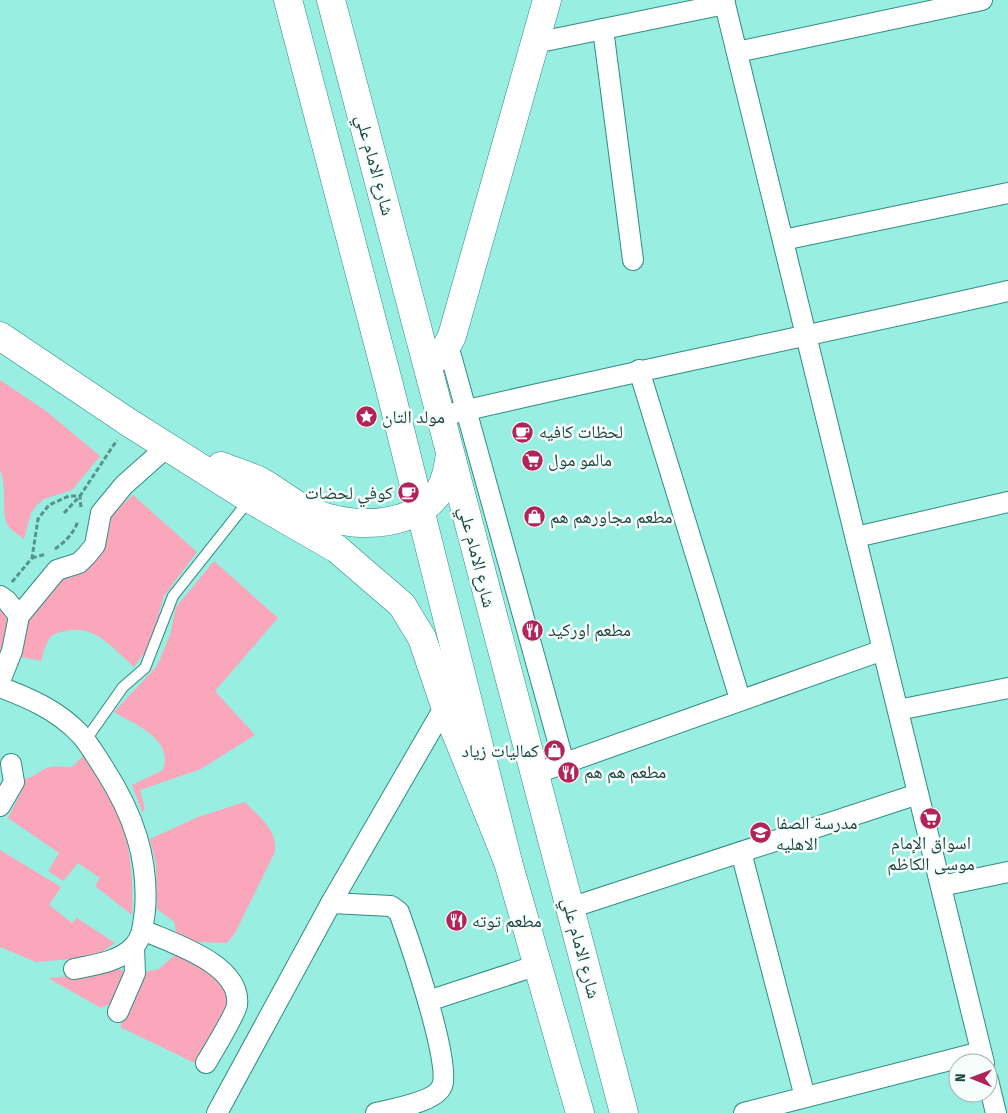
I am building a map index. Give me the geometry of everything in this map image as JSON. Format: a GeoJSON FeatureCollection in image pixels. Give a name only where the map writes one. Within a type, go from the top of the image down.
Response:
{"type":"FeatureCollection","features":[{"type":"Feature","properties":{"kind":"main road"},"geometry":{"type":"LineString","coordinates":[[288,0],[420,511],[508,862],[580,1113]]}},
{"type":"Feature","properties":{"kind":"main road","name":"شارع الامام علي"},"geometry":{"type":"LineString","coordinates":[[331,0],[428,364],[453,413],[450,452],[624,1113]]}},
{"type":"Feature","properties":{"kind":"main road"},"geometry":{"type":"LineString","coordinates":[[428,364],[436,359],[448,345],[547,0]]}},
{"type":"Feature","properties":{"kind":"main road"},"geometry":{"type":"LineString","coordinates":[[0,336],[128,422],[250,499],[337,549],[402,605],[422,638],[445,706],[508,862]]}},
{"type":"Feature","properties":{"kind":"main road"},"geometry":{"type":"LineString","coordinates":[[168,446],[261,482],[300,507],[357,523],[380,523],[420,511],[440,493],[448,474],[450,452]]}},
{"type":"Feature","properties":{"kind":"main road"},"geometry":{"type":"LineString","coordinates":[[449,626],[449,610],[453,600],[462,594],[474,594],[483,602],[493,618]]}},
{"type":"Feature","properties":{"kind":"street"},"geometry":{"type":"LineString","coordinates":[[737,52],[982,0]]}},
{"type":"Feature","properties":{"kind":"street"},"geometry":{"type":"LineString","coordinates":[[535,43],[725,2],[981,1053]]}},
{"type":"Feature","properties":{"kind":"street"},"geometry":{"type":"LineString","coordinates":[[603,29],[632,260]]}},
{"type":"Feature","properties":{"kind":"street"},"geometry":{"type":"LineString","coordinates":[[783,240],[1008,193]]}},
{"type":"Feature","properties":{"kind":"street"},"geometry":{"type":"LineString","coordinates":[[453,413],[638,370],[807,336],[1008,291]]}},
{"type":"Feature","properties":{"kind":"street"},"geometry":{"type":"LineString","coordinates":[[448,345],[453,413],[564,763]]}},
{"type":"Feature","properties":{"kind":"street"},"geometry":{"type":"LineString","coordinates":[[638,370],[740,699]]}},
{"type":"Feature","properties":{"kind":"street"},"geometry":{"type":"LineString","coordinates":[[0,681],[12,651],[19,616],[57,570],[79,563],[87,555],[95,544],[101,513],[124,485],[168,446]]}},
{"type":"Feature","properties":{"kind":"street"},"geometry":{"type":"LineString","coordinates":[[856,537],[1008,502]]}},
{"type":"Feature","properties":{"kind":"street"},"geometry":{"type":"LineString","coordinates":[[0,596],[7,601],[19,616]]}},
{"type":"Feature","properties":{"kind":"street"},"geometry":{"type":"LineString","coordinates":[[534,774],[740,699],[883,650]]}},
{"type":"Feature","properties":{"kind":"street"},"geometry":{"type":"LineString","coordinates":[[0,687],[30,699],[53,712],[79,733],[117,789],[135,826],[144,868],[146,897],[138,938],[136,973],[118,1012]]}},
{"type":"Feature","properties":{"kind":"street"},"geometry":{"type":"LineString","coordinates":[[898,710],[1008,688]]}},
{"type":"Feature","properties":{"kind":"street"},"geometry":{"type":"LineString","coordinates":[[217,1113],[332,903],[445,706]]}},
{"type":"Feature","properties":{"kind":"street"},"geometry":{"type":"LineString","coordinates":[[0,806],[14,782],[11,764]]}},
{"type":"Feature","properties":{"kind":"street"},"geometry":{"type":"LineString","coordinates":[[570,908],[918,794]]}},
{"type":"Feature","properties":{"kind":"street"},"geometry":{"type":"LineString","coordinates":[[741,852],[805,1097]]}},
{"type":"Feature","properties":{"kind":"street"},"geometry":{"type":"LineString","coordinates":[[941,886],[1008,872]]}},
{"type":"Feature","properties":{"kind":"street"},"geometry":{"type":"LineString","coordinates":[[332,903],[391,906],[399,912],[428,1001],[444,1071],[442,1086],[432,1098],[376,1113]]}},
{"type":"Feature","properties":{"kind":"street"},"geometry":{"type":"LineString","coordinates":[[74,969],[109,961],[138,938]]}},
{"type":"Feature","properties":{"kind":"street"},"geometry":{"type":"LineString","coordinates":[[138,938],[191,950],[210,961],[228,977],[233,987],[237,1005],[206,1063]]}},
{"type":"Feature","properties":{"kind":"street"},"geometry":{"type":"LineString","coordinates":[[428,1001],[538,965]]}},
{"type":"Feature","properties":{"kind":"street"},"geometry":{"type":"LineString","coordinates":[[744,1113],[805,1097],[948,1065]]}},
{"type":"Feature","properties":{"kind":"street"},"geometry":{"type":"LineString","coordinates":[[229,1093],[233,1113]]}},
{"type":"Feature","properties":{"kind":"lane"},"geometry":{"type":"LineString","coordinates":[[85,741],[123,687],[145,668],[173,596],[250,499]]}},
{"type":"Feature","properties":{"kind":"path"},"geometry":{"type":"LineString","coordinates":[[64,514],[80,496],[128,422]]}},
{"type":"Feature","properties":{"kind":"path"},"geometry":{"type":"LineString","coordinates":[[0,596],[32,558],[38,519],[49,505],[69,496],[80,496]]}},
{"type":"Feature","properties":{"kind":"path"},"geometry":{"type":"LineString","coordinates":[[80,496],[82,509]]}},
{"type":"Feature","properties":{"kind":"path"},"geometry":{"type":"LineString","coordinates":[[32,558],[50,553],[65,542],[76,528],[79,519]]}},
{"type":"Feature","properties":{"kind":"shaded area"},"geometry":{"type":"Polygon","coordinates":[[[0,380],[46,411],[100,456],[72,490],[44,499],[37,505],[31,513],[24,539],[8,526],[4,514],[4,484],[0,470],[0,380]]]}},
{"type":"Feature","properties":{"kind":"shaded area"},"geometry":{"type":"Polygon","coordinates":[[[133,495],[197,552],[164,596],[152,637],[145,652],[134,667],[97,636],[77,630],[65,631],[51,636],[41,661],[21,657],[28,620],[63,578],[105,537],[111,515],[133,495]]]}},
{"type":"Feature","properties":{"kind":"shaded area"},"geometry":{"type":"Polygon","coordinates":[[[214,561],[278,618],[215,691],[255,735],[201,769],[140,790],[145,809],[142,812],[132,785],[163,770],[165,759],[163,749],[151,734],[114,712],[157,666],[170,635],[176,607],[214,561]]]}},
{"type":"Feature","properties":{"kind":"shaded area"},"geometry":{"type":"Polygon","coordinates":[[[0,607],[6,610],[7,629],[0,654],[0,607]]]}},
{"type":"Feature","properties":{"kind":"shaded area"},"geometry":{"type":"Polygon","coordinates":[[[83,756],[110,798],[122,825],[131,870],[132,915],[95,886],[100,878],[78,863],[63,881],[48,871],[59,853],[8,818],[20,794],[24,779],[49,767],[72,767],[83,756]]]}},
{"type":"Feature","properties":{"kind":"shaded area"},"geometry":{"type":"Polygon","coordinates":[[[245,802],[271,830],[274,837],[275,852],[235,933],[227,943],[197,942],[177,935],[174,922],[157,909],[156,864],[150,839],[198,817],[245,802]]]}},
{"type":"Feature","properties":{"kind":"shaded area"},"geometry":{"type":"Polygon","coordinates":[[[0,850],[61,887],[49,905],[72,923],[77,918],[115,943],[94,957],[36,962],[0,947],[0,850]]]}},
{"type":"Feature","properties":{"kind":"shaded area"},"geometry":{"type":"Polygon","coordinates":[[[175,955],[187,957],[220,977],[230,1003],[199,1065],[120,1027],[145,972],[159,969],[175,955]]]}},
{"type":"Feature","properties":{"kind":"shaded area"},"geometry":{"type":"Polygon","coordinates":[[[112,968],[123,970],[124,978],[114,1002],[101,1008],[48,978],[73,976],[112,968]]]}},
{"type":"Feature","properties":{"kind":"place","name":"مولد التان"},"geometry":{"type":"Point","coordinates":[366,417]}},
{"type":"Feature","properties":{"kind":"place","name":"لحظات كافيه"},"geometry":{"type":"Point","coordinates":[523,432]}},
{"type":"Feature","properties":{"kind":"place","name":"مالمو مول"},"geometry":{"type":"Point","coordinates":[532,460]}},
{"type":"Feature","properties":{"kind":"place","name":"كوفي لحضات"},"geometry":{"type":"Point","coordinates":[409,493]}},
{"type":"Feature","properties":{"kind":"place","name":"مطعم مجاورهم هم"},"geometry":{"type":"Point","coordinates":[534,517]}},
{"type":"Feature","properties":{"kind":"place","name":"مطعم اوركيد"},"geometry":{"type":"Point","coordinates":[532,630]}},
{"type":"Feature","properties":{"kind":"place","name":"كماليات زياد"},"geometry":{"type":"Point","coordinates":[555,751]}},
{"type":"Feature","properties":{"kind":"place","name":"مطعم هم هم"},"geometry":{"type":"Point","coordinates":[568,772]}},
{"type":"Feature","properties":{"kind":"place","name":"اسواق الإمام موسى الكاظم"},"geometry":{"type":"Point","coordinates":[931,818]}},
{"type":"Feature","properties":{"kind":"place","name":"مدرسة الصفا الاهليه"},"geometry":{"type":"Point","coordinates":[760,833]}},
{"type":"Feature","properties":{"kind":"place","name":"مطعم توته"},"geometry":{"type":"Point","coordinates":[456,921]}}]}
